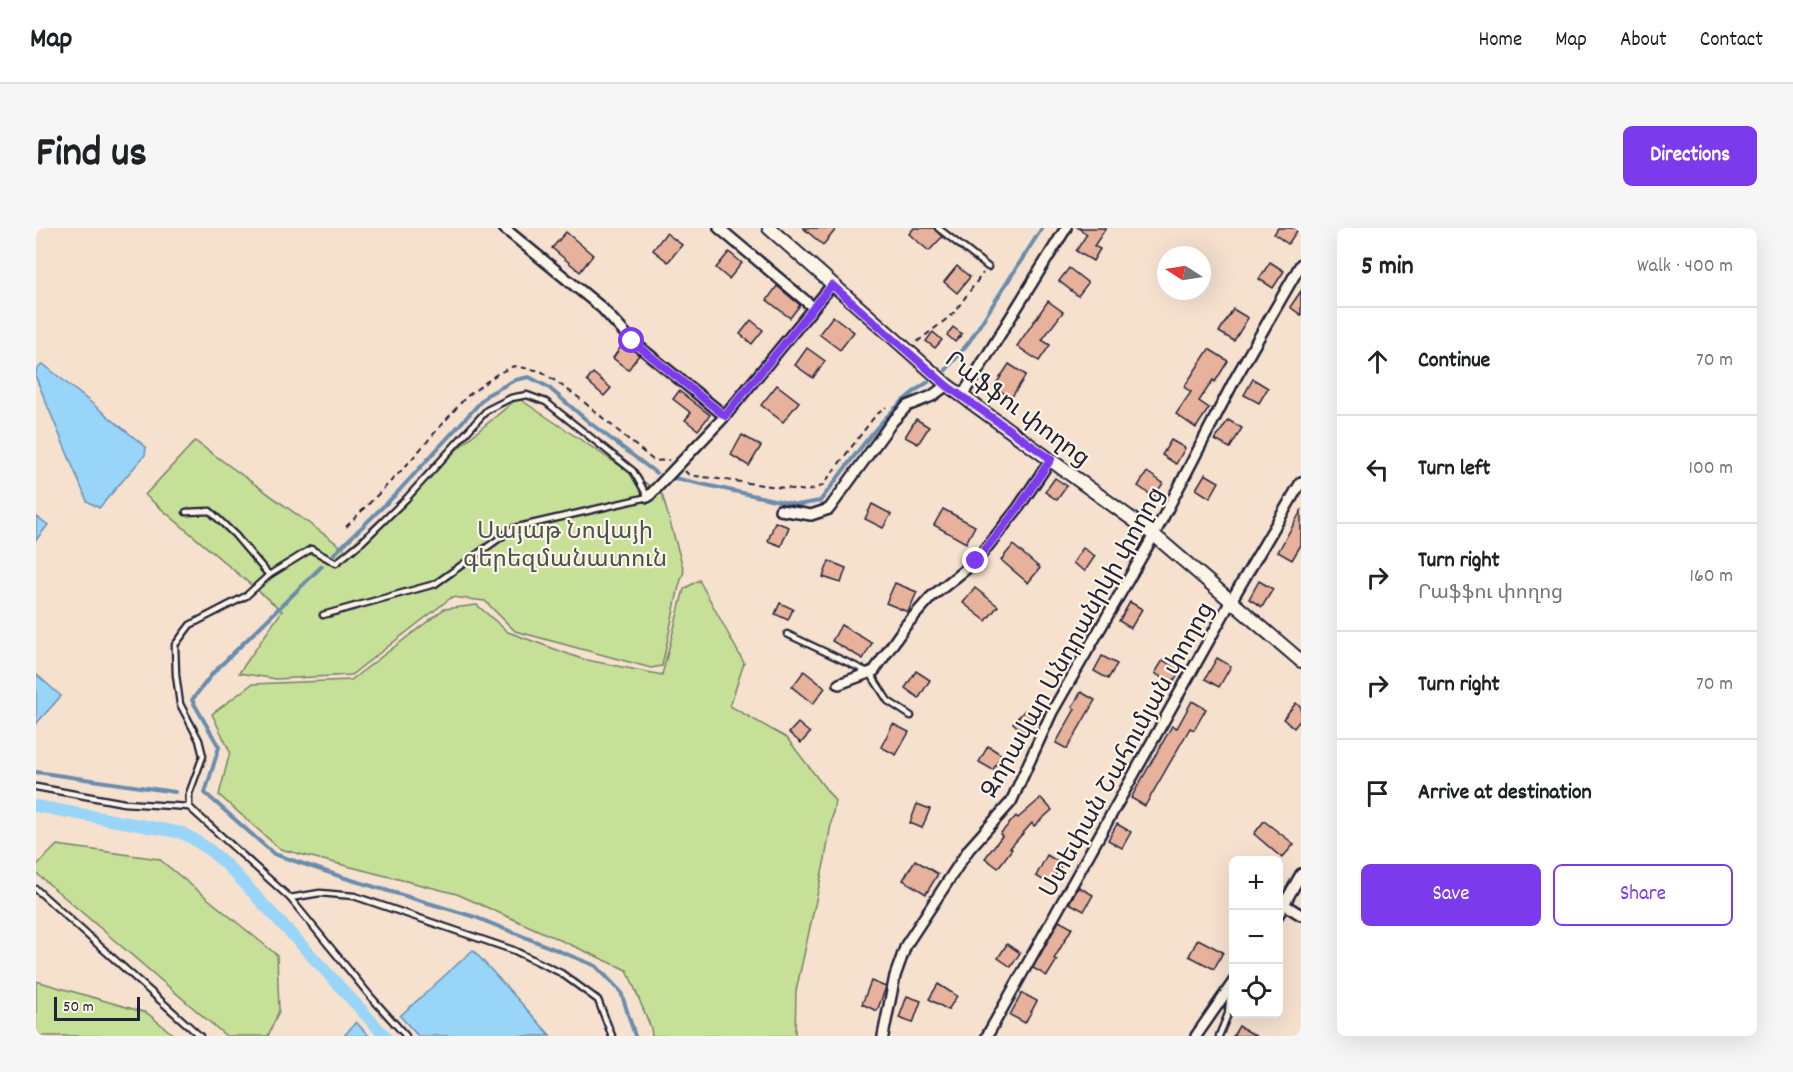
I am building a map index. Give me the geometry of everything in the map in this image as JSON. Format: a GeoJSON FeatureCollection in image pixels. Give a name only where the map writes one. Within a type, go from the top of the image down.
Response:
{"type":"FeatureCollection","features":[{"type":"Feature","properties":{"kind":"main road","name":"Րաֆֆու փողոց"},"geometry":{"type":"LineString","coordinates":[[769,228],[947,386],[1154,535],[1301,661]]}},
{"type":"Feature","properties":{"kind":"street"},"geometry":{"type":"LineString","coordinates":[[504,228],[603,308],[632,341],[725,416]]}},
{"type":"Feature","properties":{"kind":"street"},"geometry":{"type":"LineString","coordinates":[[719,228],[813,307]]}},
{"type":"Feature","properties":{"kind":"street"},"geometry":{"type":"LineString","coordinates":[[962,396],[1066,228]]}},
{"type":"Feature","properties":{"kind":"street","name":"Զորավար Անդրանիկի փողոց"},"geometry":{"type":"LineString","coordinates":[[884,1036],[895,976],[906,945],[969,849],[1011,802],[1052,712],[1154,535],[1235,379],[1301,264]]}},
{"type":"Feature","properties":{"kind":"street"},"geometry":{"type":"LineString","coordinates":[[648,497],[725,416],[832,285]]}},
{"type":"Feature","properties":{"kind":"street"},"geometry":{"type":"LineString","coordinates":[[780,510],[811,515],[829,509],[892,422],[907,406],[932,396],[947,386]]}},
{"type":"Feature","properties":{"kind":"street"},"geometry":{"type":"LineString","coordinates":[[838,684],[874,671],[906,626],[931,597],[976,561],[1018,508],[1051,459]]}},
{"type":"Feature","properties":{"kind":"street","name":"Ստեփան Շահումյան փողոց"},"geometry":{"type":"LineString","coordinates":[[987,1036],[1231,601],[1301,482]]}},
{"type":"Feature","properties":{"kind":"street"},"geometry":{"type":"LineString","coordinates":[[1282,910],[1301,874]]}},
{"type":"Feature","properties":{"kind":"street"},"geometry":{"type":"LineString","coordinates":[[1285,905],[1301,915]]}},
{"type":"Feature","properties":{"kind":"street"},"geometry":{"type":"LineString","coordinates":[[1196,1036],[1229,987]]}},
{"type":"Feature","properties":{"kind":"lane"},"geometry":{"type":"LineString","coordinates":[[938,228],[988,267]]}},
{"type":"Feature","properties":{"kind":"lane"},"geometry":{"type":"LineString","coordinates":[[189,807],[189,794],[203,756],[199,740],[180,704],[175,645],[190,625],[246,596],[269,575],[311,549],[336,563],[362,542],[406,499],[487,410],[511,398],[527,395],[546,402],[633,471],[648,497],[514,528],[435,584],[322,615]]}},
{"type":"Feature","properties":{"kind":"lane"},"geometry":{"type":"LineString","coordinates":[[186,512],[210,511],[235,535],[269,575]]}},
{"type":"Feature","properties":{"kind":"lane"},"geometry":{"type":"LineString","coordinates":[[787,634],[870,673],[888,701],[911,716]]}},
{"type":"Feature","properties":{"kind":"lane"},"geometry":{"type":"LineString","coordinates":[[36,787],[124,803],[189,807],[290,898],[406,1036]]}},
{"type":"Feature","properties":{"kind":"lane"},"geometry":{"type":"LineString","coordinates":[[36,889],[200,1036]]}},
{"type":"Feature","properties":{"kind":"lane"},"geometry":{"type":"LineString","coordinates":[[290,898],[320,893],[354,896],[513,950],[561,973],[598,1000],[612,1036]]}},
{"type":"Feature","properties":{"kind":"lane"},"geometry":{"type":"LineString","coordinates":[[1219,1036],[1229,1006]]}},
{"type":"Feature","properties":{"kind":"path"},"geometry":{"type":"LineString","coordinates":[[908,349],[953,315],[988,267]]}},
{"type":"Feature","properties":{"kind":"path"},"geometry":{"type":"LineString","coordinates":[[346,527],[404,468],[466,397],[497,374],[514,366],[541,371],[578,397],[654,460],[671,460],[688,475],[807,491],[822,486],[875,416],[886,407]]}},
{"type":"Feature","properties":{"kind":"green space","name":"Սայաթ Նովայի գերեզմանատուն"},"geometry":{"type":"Polygon","coordinates":[[[518,398],[662,494],[684,571],[662,666],[651,668],[515,631],[485,601],[452,597],[351,675],[276,679],[239,673],[282,611],[145,495],[195,441],[346,550],[471,437],[518,398]]]}},
{"type":"Feature","properties":{"kind":"green space"},"geometry":{"type":"Polygon","coordinates":[[[699,580],[744,663],[730,706],[787,738],[835,801],[825,859],[796,991],[795,1036],[652,1036],[651,1028],[627,970],[457,894],[280,849],[219,795],[230,752],[212,714],[252,684],[351,680],[444,609],[477,605],[508,632],[582,659],[662,675],[684,589],[699,580]]]}},
{"type":"Feature","properties":{"kind":"green space"},"geometry":{"type":"Polygon","coordinates":[[[57,845],[159,859],[277,955],[279,1011],[268,1036],[226,1036],[36,873],[36,866],[57,845]]]}},
{"type":"Feature","properties":{"kind":"green space"},"geometry":{"type":"Polygon","coordinates":[[[36,981],[147,1013],[175,1036],[36,1036],[36,981]]]}},
{"type":"Feature","properties":{"kind":"water"},"geometry":{"type":"Polygon","coordinates":[[[43,364],[146,447],[145,455],[99,508],[87,501],[36,378],[36,370],[43,364]]]}},
{"type":"Feature","properties":{"kind":"water"},"geometry":{"type":"Polygon","coordinates":[[[36,516],[48,525],[36,540],[36,516]]]}},
{"type":"Feature","properties":{"kind":"water"},"geometry":{"type":"Polygon","coordinates":[[[36,674],[61,696],[36,724],[36,674]]]}},
{"type":"Feature","properties":{"kind":"water"},"geometry":{"type":"Polygon","coordinates":[[[473,950],[551,1036],[418,1036],[400,1016],[473,950]]]}},
{"type":"Feature","properties":{"kind":"water"},"geometry":{"type":"Polygon","coordinates":[[[356,1022],[369,1036],[344,1036],[356,1022]]]}},
{"type":"Feature","properties":{"kind":"building"},"geometry":{"type":"Polygon","coordinates":[[[803,228],[837,228],[823,245],[803,228]]]}},
{"type":"Feature","properties":{"kind":"building"},"geometry":{"type":"Polygon","coordinates":[[[914,228],[934,228],[942,237],[929,251],[909,234],[914,228]]]}},
{"type":"Feature","properties":{"kind":"building"},"geometry":{"type":"Polygon","coordinates":[[[1078,228],[1106,228],[1094,246],[1100,249],[1093,261],[1076,251],[1087,234],[1078,228]]]}},
{"type":"Feature","properties":{"kind":"building"},"geometry":{"type":"Polygon","coordinates":[[[1278,228],[1299,228],[1288,244],[1274,234],[1278,228]]]}},
{"type":"Feature","properties":{"kind":"building"},"geometry":{"type":"Polygon","coordinates":[[[566,232],[593,255],[580,272],[552,248],[566,232]]]}},
{"type":"Feature","properties":{"kind":"building"},"geometry":{"type":"Polygon","coordinates":[[[666,233],[682,245],[668,262],[653,250],[666,233]]]}},
{"type":"Feature","properties":{"kind":"building"},"geometry":{"type":"Polygon","coordinates":[[[729,252],[742,263],[729,279],[716,268],[729,252]]]}},
{"type":"Feature","properties":{"kind":"building"},"geometry":{"type":"Polygon","coordinates":[[[1270,262],[1284,271],[1273,288],[1259,279],[1270,262]]]}},
{"type":"Feature","properties":{"kind":"building"},"geometry":{"type":"Polygon","coordinates":[[[957,266],[970,277],[957,293],[944,282],[957,266]]]}},
{"type":"Feature","properties":{"kind":"building"},"geometry":{"type":"Polygon","coordinates":[[[1069,268],[1088,283],[1078,296],[1059,281],[1069,268]]]}},
{"type":"Feature","properties":{"kind":"building"},"geometry":{"type":"Polygon","coordinates":[[[777,286],[800,305],[790,318],[767,300],[777,286]]]}},
{"type":"Feature","properties":{"kind":"building"},"geometry":{"type":"Polygon","coordinates":[[[1301,291],[1301,315],[1290,307],[1301,291]]]}},
{"type":"Feature","properties":{"kind":"building"},"geometry":{"type":"Polygon","coordinates":[[[1048,301],[1063,312],[1042,340],[1050,345],[1039,361],[1017,346],[1048,301]]]}},
{"type":"Feature","properties":{"kind":"building"},"geometry":{"type":"Polygon","coordinates":[[[1233,309],[1248,318],[1234,341],[1219,332],[1233,309]]]}},
{"type":"Feature","properties":{"kind":"building"},"geometry":{"type":"Polygon","coordinates":[[[833,316],[854,332],[840,350],[819,334],[833,316]]]}},
{"type":"Feature","properties":{"kind":"building"},"geometry":{"type":"Polygon","coordinates":[[[751,320],[763,330],[752,344],[740,334],[751,320]]]}},
{"type":"Feature","properties":{"kind":"building"},"geometry":{"type":"Polygon","coordinates":[[[953,327],[962,334],[955,342],[947,335],[953,327]]]}},
{"type":"Feature","properties":{"kind":"building"},"geometry":{"type":"Polygon","coordinates":[[[933,332],[942,340],[935,348],[926,341],[933,332]]]}},
{"type":"Feature","properties":{"kind":"building"},"geometry":{"type":"Polygon","coordinates":[[[624,342],[639,355],[628,370],[613,358],[624,342]]]}},
{"type":"Feature","properties":{"kind":"building"},"geometry":{"type":"Polygon","coordinates":[[[807,348],[825,361],[813,378],[795,365],[807,348]]]}},
{"type":"Feature","properties":{"kind":"building"},"geometry":{"type":"Polygon","coordinates":[[[1209,349],[1228,361],[1215,382],[1213,380],[1199,401],[1209,408],[1196,428],[1176,414],[1191,392],[1184,387],[1209,349]]]}},
{"type":"Feature","properties":{"kind":"building"},"geometry":{"type":"Polygon","coordinates":[[[1009,364],[1026,375],[1011,398],[994,387],[1009,364]]]}},
{"type":"Feature","properties":{"kind":"building"},"geometry":{"type":"Polygon","coordinates":[[[593,373],[611,388],[604,396],[587,381],[593,373]]]}},
{"type":"Feature","properties":{"kind":"building"},"geometry":{"type":"Polygon","coordinates":[[[1253,379],[1268,388],[1259,403],[1244,395],[1253,379]]]}},
{"type":"Feature","properties":{"kind":"building"},"geometry":{"type":"Polygon","coordinates":[[[777,385],[799,402],[783,422],[761,405],[777,385]]]}},
{"type":"Feature","properties":{"kind":"building"},"geometry":{"type":"Polygon","coordinates":[[[679,391],[710,415],[698,430],[685,420],[691,413],[673,399],[679,391]]]}},
{"type":"Feature","properties":{"kind":"building"},"geometry":{"type":"Polygon","coordinates":[[[916,419],[929,427],[918,444],[905,437],[916,419]]]}},
{"type":"Feature","properties":{"kind":"building"},"geometry":{"type":"Polygon","coordinates":[[[1228,420],[1242,428],[1230,448],[1215,440],[1228,420]]]}},
{"type":"Feature","properties":{"kind":"building"},"geometry":{"type":"Polygon","coordinates":[[[742,435],[761,446],[749,466],[731,455],[742,435]]]}},
{"type":"Feature","properties":{"kind":"building"},"geometry":{"type":"Polygon","coordinates":[[[1171,440],[1185,448],[1176,464],[1162,455],[1171,440]]]}},
{"type":"Feature","properties":{"kind":"building"},"geometry":{"type":"Polygon","coordinates":[[[1147,472],[1163,483],[1154,497],[1138,486],[1147,472]]]}},
{"type":"Feature","properties":{"kind":"building"},"geometry":{"type":"Polygon","coordinates":[[[1205,474],[1219,482],[1210,498],[1196,489],[1205,474]]]}},
{"type":"Feature","properties":{"kind":"building"},"geometry":{"type":"Polygon","coordinates":[[[1055,478],[1067,486],[1057,500],[1045,492],[1055,478]]]}},
{"type":"Feature","properties":{"kind":"building"},"geometry":{"type":"Polygon","coordinates":[[[872,504],[891,514],[883,528],[865,519],[872,504]]]}},
{"type":"Feature","properties":{"kind":"building"},"geometry":{"type":"Polygon","coordinates":[[[943,509],[975,526],[966,543],[934,525],[943,509]]]}},
{"type":"Feature","properties":{"kind":"building"},"geometry":{"type":"Polygon","coordinates":[[[1301,511],[1301,545],[1292,560],[1278,552],[1301,511]]]}},
{"type":"Feature","properties":{"kind":"building"},"geometry":{"type":"Polygon","coordinates":[[[775,522],[789,527],[781,546],[768,541],[775,522]]]}},
{"type":"Feature","properties":{"kind":"building"},"geometry":{"type":"Polygon","coordinates":[[[1013,545],[1040,568],[1028,583],[1001,560],[1013,545]]]}},
{"type":"Feature","properties":{"kind":"building"},"geometry":{"type":"Polygon","coordinates":[[[1083,548],[1095,556],[1085,571],[1073,563],[1083,548]]]}},
{"type":"Feature","properties":{"kind":"building"},"geometry":{"type":"Polygon","coordinates":[[[829,561],[846,568],[841,583],[823,577],[829,561]]]}},
{"type":"Feature","properties":{"kind":"building"},"geometry":{"type":"Polygon","coordinates":[[[1259,581],[1273,589],[1262,607],[1249,599],[1259,581]]]}},
{"type":"Feature","properties":{"kind":"building"},"geometry":{"type":"Polygon","coordinates":[[[895,583],[917,592],[908,612],[886,603],[895,583]]]}},
{"type":"Feature","properties":{"kind":"building"},"geometry":{"type":"Polygon","coordinates":[[[975,588],[998,606],[986,621],[963,603],[975,588]]]}},
{"type":"Feature","properties":{"kind":"building"},"geometry":{"type":"Polygon","coordinates":[[[1130,602],[1142,609],[1131,628],[1119,621],[1130,602]]]}},
{"type":"Feature","properties":{"kind":"building"},"geometry":{"type":"Polygon","coordinates":[[[780,603],[793,609],[788,620],[775,614],[780,603]]]}},
{"type":"Feature","properties":{"kind":"building"},"geometry":{"type":"Polygon","coordinates":[[[841,625],[872,643],[863,659],[832,641],[841,625]]]}},
{"type":"Feature","properties":{"kind":"building"},"geometry":{"type":"Polygon","coordinates":[[[1102,656],[1117,664],[1108,679],[1094,671],[1102,656]]]}},
{"type":"Feature","properties":{"kind":"building"},"geometry":{"type":"Polygon","coordinates":[[[1217,658],[1231,666],[1219,687],[1205,679],[1217,658]]]}},
{"type":"Feature","properties":{"kind":"building"},"geometry":{"type":"Polygon","coordinates":[[[1163,660],[1180,672],[1171,684],[1155,673],[1163,660]]]}},
{"type":"Feature","properties":{"kind":"building"},"geometry":{"type":"Polygon","coordinates":[[[804,671],[825,688],[813,704],[792,687],[804,671]]]}},
{"type":"Feature","properties":{"kind":"building"},"geometry":{"type":"Polygon","coordinates":[[[916,671],[930,680],[919,698],[905,688],[916,671]]]}},
{"type":"Feature","properties":{"kind":"building"},"geometry":{"type":"Polygon","coordinates":[[[1081,692],[1095,700],[1067,749],[1056,743],[1075,709],[1072,707],[1081,692]]]}},
{"type":"Feature","properties":{"kind":"building"},"geometry":{"type":"Polygon","coordinates":[[[1192,701],[1206,709],[1194,730],[1190,728],[1145,806],[1131,798],[1172,726],[1177,728],[1192,701]]]}},
{"type":"Feature","properties":{"kind":"building"},"geometry":{"type":"Polygon","coordinates":[[[1296,703],[1301,707],[1301,719],[1294,728],[1283,719],[1296,703]]]}},
{"type":"Feature","properties":{"kind":"building"},"geometry":{"type":"Polygon","coordinates":[[[1025,710],[1037,721],[1025,734],[1013,723],[1025,710]]]}},
{"type":"Feature","properties":{"kind":"building"},"geometry":{"type":"Polygon","coordinates":[[[798,723],[810,733],[801,743],[789,733],[798,723]]]}},
{"type":"Feature","properties":{"kind":"building"},"geometry":{"type":"Polygon","coordinates":[[[893,724],[909,732],[896,755],[881,747],[893,724]]]}},
{"type":"Feature","properties":{"kind":"building"},"geometry":{"type":"Polygon","coordinates":[[[988,746],[1002,755],[993,770],[979,762],[988,746]]]}},
{"type":"Feature","properties":{"kind":"building"},"geometry":{"type":"Polygon","coordinates":[[[1041,798],[1052,810],[1034,826],[1032,823],[1010,848],[1012,849],[998,868],[985,858],[1002,836],[1000,834],[1016,816],[1018,818],[1041,798]]]}},
{"type":"Feature","properties":{"kind":"building"},"geometry":{"type":"Polygon","coordinates":[[[917,804],[930,809],[922,828],[910,823],[917,804]]]}},
{"type":"Feature","properties":{"kind":"building"},"geometry":{"type":"Polygon","coordinates":[[[1264,821],[1294,844],[1283,857],[1254,834],[1264,821]]]}},
{"type":"Feature","properties":{"kind":"building"},"geometry":{"type":"Polygon","coordinates":[[[1117,824],[1131,832],[1122,848],[1108,840],[1117,824]]]}},
{"type":"Feature","properties":{"kind":"building"},"geometry":{"type":"Polygon","coordinates":[[[1047,855],[1062,864],[1050,884],[1036,876],[1047,855]]]}},
{"type":"Feature","properties":{"kind":"building"},"geometry":{"type":"Polygon","coordinates":[[[915,860],[938,874],[926,894],[903,880],[915,860]]]}},
{"type":"Feature","properties":{"kind":"building"},"geometry":{"type":"Polygon","coordinates":[[[1079,887],[1093,895],[1084,911],[1069,903],[1079,887]]]}},
{"type":"Feature","properties":{"kind":"building"},"geometry":{"type":"Polygon","coordinates":[[[1059,921],[1072,928],[1047,976],[1033,968],[1059,921]]]}},
{"type":"Feature","properties":{"kind":"building"},"geometry":{"type":"Polygon","coordinates":[[[1198,939],[1223,952],[1214,969],[1189,956],[1198,939]]]}},
{"type":"Feature","properties":{"kind":"building"},"geometry":{"type":"Polygon","coordinates":[[[1007,944],[1020,953],[1011,967],[998,958],[1007,944]]]}},
{"type":"Feature","properties":{"kind":"building"},"geometry":{"type":"Polygon","coordinates":[[[871,981],[886,987],[877,1011],[862,1004],[871,981]]]}},
{"type":"Feature","properties":{"kind":"building"},"geometry":{"type":"Polygon","coordinates":[[[938,984],[957,996],[948,1010],[929,999],[938,984]]]}},
{"type":"Feature","properties":{"kind":"building"},"geometry":{"type":"Polygon","coordinates":[[[1022,993],[1037,1001],[1025,1023],[1010,1015],[1022,993]]]}},
{"type":"Feature","properties":{"kind":"building"},"geometry":{"type":"Polygon","coordinates":[[[907,996],[921,1001],[913,1023],[899,1018],[907,996]]]}},
{"type":"Feature","properties":{"kind":"building"},"geometry":{"type":"Polygon","coordinates":[[[1239,1026],[1256,1036],[1233,1036],[1239,1026]]]}},
{"type":"Feature","properties":{"kind":"waterway"},"geometry":{"type":"LineString","coordinates":[[946,370],[969,342],[1042,228]]}},
{"type":"Feature","properties":{"kind":"waterway"},"geometry":{"type":"LineString","coordinates":[[334,554],[395,495],[487,395],[515,380],[529,377],[548,387],[590,423],[656,473]]}},
{"type":"Feature","properties":{"kind":"waterway"},"geometry":{"type":"LineString","coordinates":[[674,478],[797,505],[820,501],[883,421],[897,406],[928,382]]}},
{"type":"Feature","properties":{"kind":"waterway"},"geometry":{"type":"LineString","coordinates":[[322,566],[213,673],[192,700],[219,747],[205,793],[274,854],[475,917],[596,966],[621,992],[635,1036]]}},
{"type":"Feature","properties":{"kind":"waterway"},"geometry":{"type":"LineString","coordinates":[[36,772],[175,792]]}},
{"type":"Feature","properties":{"kind":"waterway"},"geometry":{"type":"LineString","coordinates":[[36,806],[182,833],[206,847],[236,875],[385,1036]]}},
{"type":"Feature","properties":{"kind":"route"},"geometry":{"type":"LineString","coordinates":[[632,341],[725,416],[832,285],[908,349],[947,386],[1051,459],[1018,508],[976,561]]}}]}
